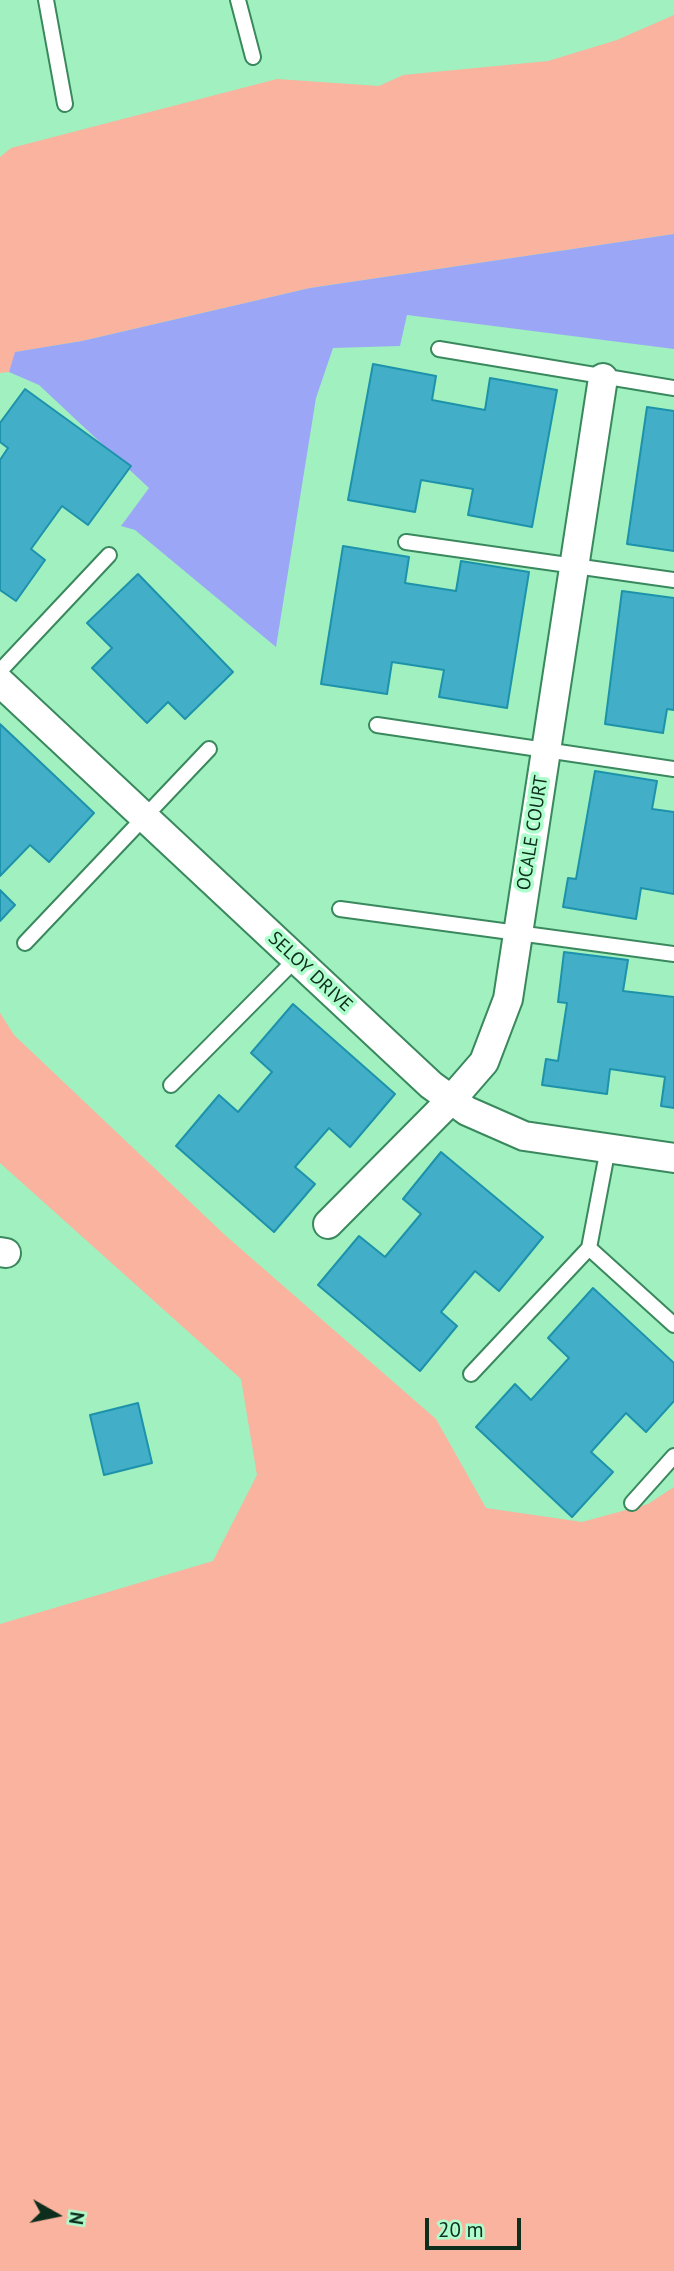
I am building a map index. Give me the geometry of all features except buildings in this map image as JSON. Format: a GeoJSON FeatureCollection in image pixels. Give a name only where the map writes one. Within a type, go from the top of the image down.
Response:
{"type":"FeatureCollection","features":[{"type":"Feature","properties":{"kind":"street","name":"OCALE COURT"},"geometry":{"type":"LineString","coordinates":[[328,1224],[452,1100],[484,1062],[508,999],[603,378]]}},
{"type":"Feature","properties":{"kind":"street","name":"SELOY DRIVE"},"geometry":{"type":"LineString","coordinates":[[0,682],[431,1086],[467,1111],[524,1136],[674,1158]]}},
{"type":"Feature","properties":{"kind":"lane"},"geometry":{"type":"LineString","coordinates":[[46,0],[65,104]]}},
{"type":"Feature","properties":{"kind":"lane"},"geometry":{"type":"LineString","coordinates":[[237,0],[253,57]]}},
{"type":"Feature","properties":{"kind":"lane"},"geometry":{"type":"LineString","coordinates":[[439,349],[674,388]]}},
{"type":"Feature","properties":{"kind":"lane"},"geometry":{"type":"LineString","coordinates":[[406,542],[674,580]]}},
{"type":"Feature","properties":{"kind":"lane"},"geometry":{"type":"LineString","coordinates":[[0,671],[108,555]]}},
{"type":"Feature","properties":{"kind":"lane"},"geometry":{"type":"LineString","coordinates":[[377,725],[674,769]]}},
{"type":"Feature","properties":{"kind":"lane"},"geometry":{"type":"LineString","coordinates":[[25,943],[143,815],[209,749]]}},
{"type":"Feature","properties":{"kind":"lane"},"geometry":{"type":"LineString","coordinates":[[340,909],[674,954]]}},
{"type":"Feature","properties":{"kind":"lane"},"geometry":{"type":"LineString","coordinates":[[171,1085],[296,959]]}},
{"type":"Feature","properties":{"kind":"lane"},"geometry":{"type":"LineString","coordinates":[[471,1374],[589,1248],[608,1148]]}},
{"type":"Feature","properties":{"kind":"lane"},"geometry":{"type":"LineString","coordinates":[[589,1248],[674,1325]]}},
{"type":"Feature","properties":{"kind":"lane"},"geometry":{"type":"LineString","coordinates":[[632,1503],[674,1456]]}},
{"type":"Feature","properties":{"kind":"shaded area"},"geometry":{"type":"Polygon","coordinates":[[[674,15],[674,234],[310,288],[82,341],[16,352],[9,372],[0,373],[0,157],[11,148],[277,79],[379,86],[403,75],[548,61],[617,40],[674,15]]]}},
{"type":"Feature","properties":{"kind":"shaded area"},"geometry":{"type":"Polygon","coordinates":[[[0,1013],[14,1035],[226,1236],[436,1419],[486,1508],[582,1522],[648,1504],[674,1487],[674,2271],[0,2271],[0,1624],[213,1561],[257,1475],[241,1379],[0,1163],[0,1013]]]}},
{"type":"Feature","properties":{"kind":"water"},"geometry":{"type":"Polygon","coordinates":[[[674,234],[674,349],[407,315],[400,346],[333,348],[316,398],[276,647],[135,530],[121,526],[149,488],[39,385],[9,372],[15,352],[82,341],[310,288],[674,234]]]}}]}
